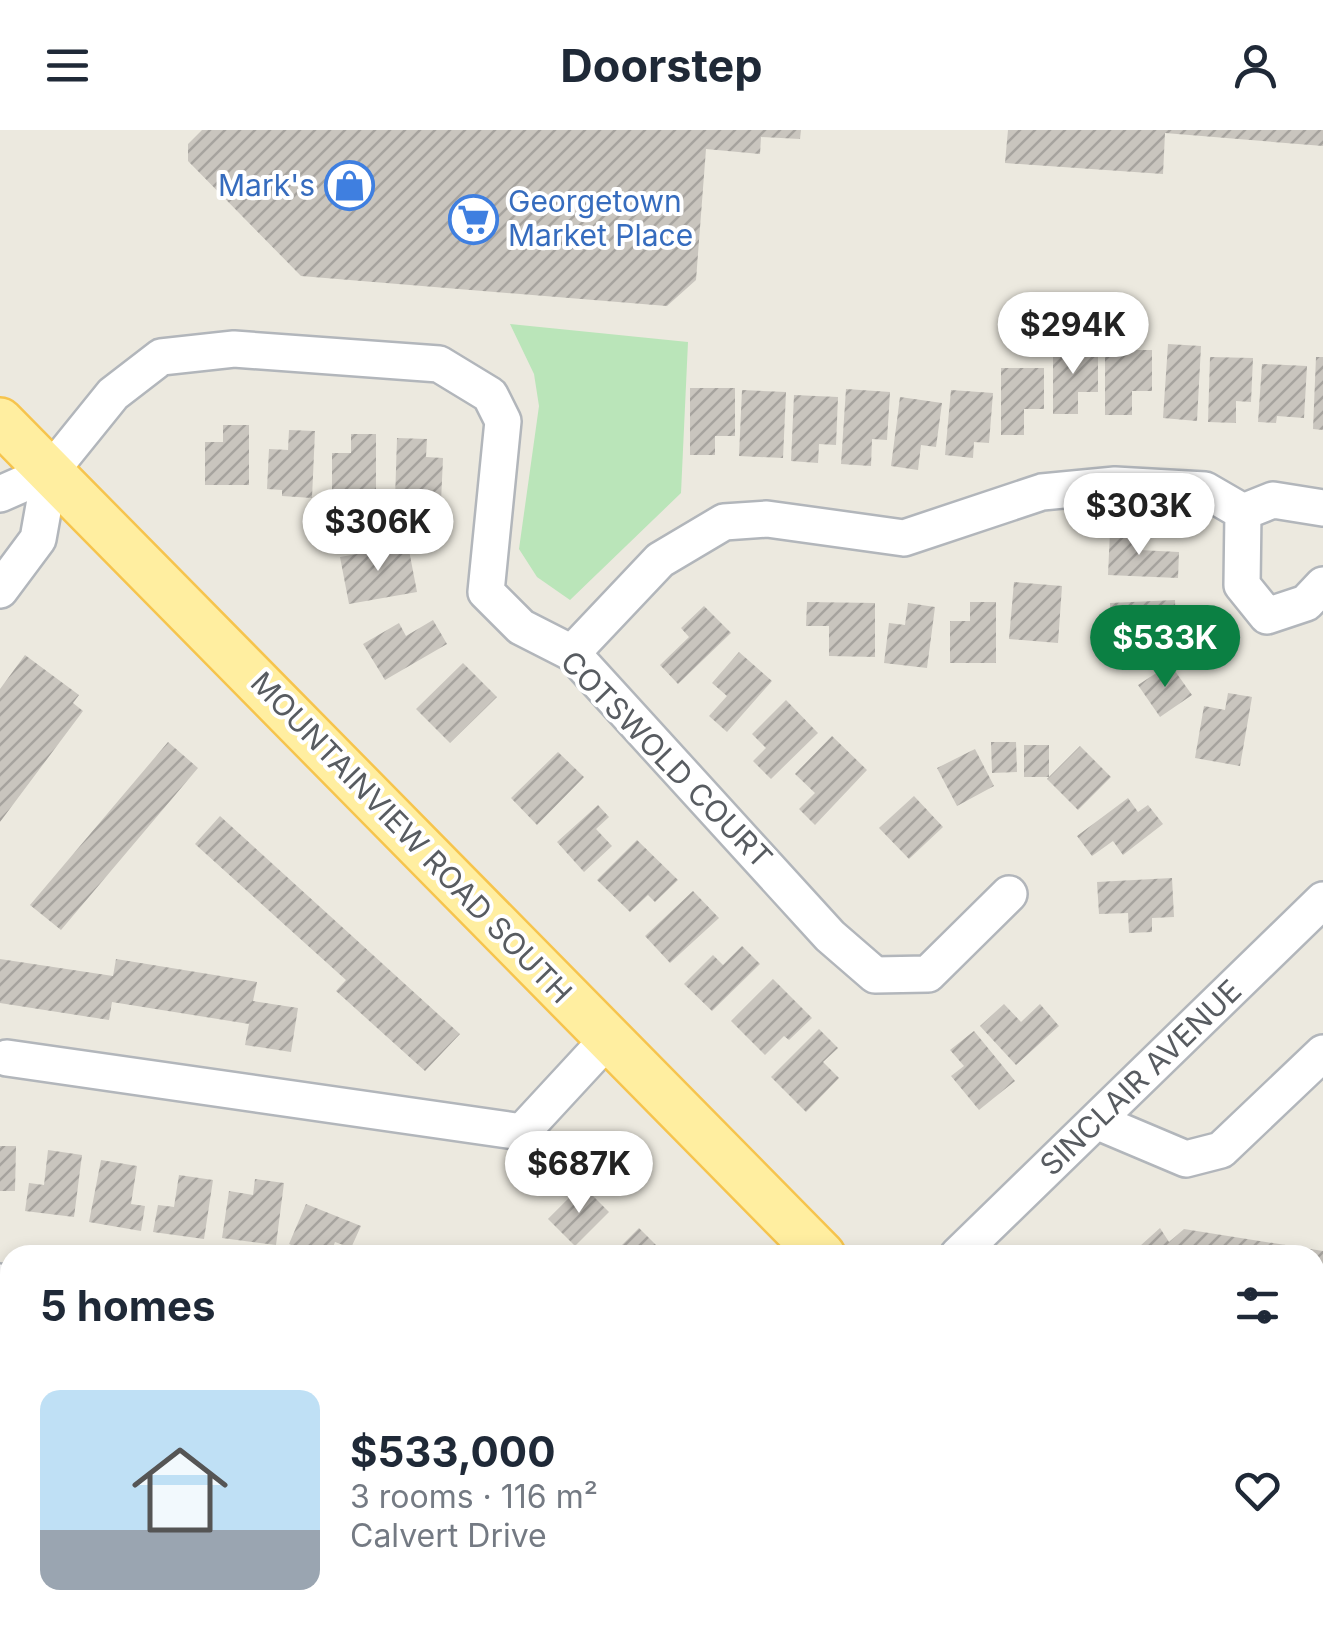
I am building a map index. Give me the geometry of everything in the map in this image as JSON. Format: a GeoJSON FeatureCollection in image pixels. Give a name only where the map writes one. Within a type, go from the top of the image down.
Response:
{"type":"FeatureCollection","features":[{"type":"Feature","properties":{"kind":"main road","name":"MOUNTAINVIEW ROAD SOUTH"},"geometry":{"type":"LineString","coordinates":[[0,421],[812,1245]]}},
{"type":"Feature","properties":{"kind":"street","name":"COTSWOLD COURT"},"geometry":{"type":"LineString","coordinates":[[50,472],[113,394],[161,356],[234,349],[439,364],[490,395],[503,421],[486,592],[521,627],[572,653],[830,936],[875,975],[928,974],[1009,894]]}},
{"type":"Feature","properties":{"kind":"street"},"geometry":{"type":"LineString","coordinates":[[0,494],[50,472]]}},
{"type":"Feature","properties":{"kind":"street"},"geometry":{"type":"LineString","coordinates":[[0,590],[38,539],[50,472]]}},
{"type":"Feature","properties":{"kind":"street"},"geometry":{"type":"LineString","coordinates":[[572,653],[660,560],[724,522],[767,519],[904,538],[1042,492],[1115,485],[1205,490],[1243,512]]}},
{"type":"Feature","properties":{"kind":"street"},"geometry":{"type":"LineString","coordinates":[[1243,512],[1273,500],[1323,508]]}},
{"type":"Feature","properties":{"kind":"street"},"geometry":{"type":"LineString","coordinates":[[1243,512],[1242,585],[1268,616],[1306,603],[1323,585]]}},
{"type":"Feature","properties":{"kind":"street","name":"SINCLAIR AVENUE"},"geometry":{"type":"LineString","coordinates":[[968,1245],[1323,900]]}},
{"type":"Feature","properties":{"kind":"street"},"geometry":{"type":"LineString","coordinates":[[7,1058],[522,1132],[608,1039]]}},
{"type":"Feature","properties":{"kind":"street"},"geometry":{"type":"LineString","coordinates":[[1096,1121],[1186,1159],[1221,1150],[1323,1054]]}},
{"type":"Feature","properties":{"kind":"green space"},"geometry":{"type":"Polygon","coordinates":[[[510,324],[688,342],[681,493],[570,600],[537,577],[519,549],[539,406],[534,374],[510,324]]]}},
{"type":"Feature","properties":{"kind":"building","name":"Georgetown Market Place"},"geometry":{"type":"Polygon","coordinates":[[[202,130],[801,130],[800,139],[761,137],[760,154],[706,149],[696,280],[667,306],[301,276],[188,161],[188,144],[202,130]]]}},
{"type":"Feature","properties":{"kind":"building"},"geometry":{"type":"Polygon","coordinates":[[[1008,130],[1323,130],[1323,146],[1165,133],[1163,174],[1005,163],[1008,130]]]}},
{"type":"Feature","properties":{"kind":"building"},"geometry":{"type":"Polygon","coordinates":[[[1168,344],[1201,346],[1197,421],[1163,418],[1168,344]]]}},
{"type":"Feature","properties":{"kind":"building"},"geometry":{"type":"Polygon","coordinates":[[[1053,348],[1098,348],[1098,392],[1078,392],[1078,414],[1053,414],[1053,348]]]}},
{"type":"Feature","properties":{"kind":"building"},"geometry":{"type":"Polygon","coordinates":[[[1105,350],[1152,350],[1152,391],[1132,391],[1132,415],[1105,415],[1105,350]]]}},
{"type":"Feature","properties":{"kind":"building"},"geometry":{"type":"Polygon","coordinates":[[[1210,357],[1253,358],[1251,402],[1236,401],[1236,423],[1208,422],[1210,357]]]}},
{"type":"Feature","properties":{"kind":"building"},"geometry":{"type":"Polygon","coordinates":[[[1316,357],[1323,357],[1323,430],[1313,429],[1316,357]]]}},
{"type":"Feature","properties":{"kind":"building"},"geometry":{"type":"Polygon","coordinates":[[[1262,364],[1307,366],[1304,418],[1277,416],[1276,423],[1258,422],[1262,364]]]}},
{"type":"Feature","properties":{"kind":"building"},"geometry":{"type":"Polygon","coordinates":[[[1001,368],[1044,368],[1044,409],[1024,409],[1024,435],[1001,435],[1001,368]]]}},
{"type":"Feature","properties":{"kind":"building"},"geometry":{"type":"Polygon","coordinates":[[[690,388],[735,388],[735,436],[715,436],[715,455],[690,455],[690,388]]]}},
{"type":"Feature","properties":{"kind":"building"},"geometry":{"type":"Polygon","coordinates":[[[846,389],[890,392],[887,440],[872,439],[871,466],[841,464],[846,389]]]}},
{"type":"Feature","properties":{"kind":"building"},"geometry":{"type":"Polygon","coordinates":[[[742,390],[786,392],[783,458],[739,456],[742,390]]]}},
{"type":"Feature","properties":{"kind":"building"},"geometry":{"type":"Polygon","coordinates":[[[951,390],[993,393],[989,443],[974,442],[973,458],[945,455],[951,390]]]}},
{"type":"Feature","properties":{"kind":"building"},"geometry":{"type":"Polygon","coordinates":[[[794,395],[838,397],[836,445],[819,444],[818,463],[791,461],[794,395]]]}},
{"type":"Feature","properties":{"kind":"building"},"geometry":{"type":"Polygon","coordinates":[[[900,397],[942,403],[936,447],[921,445],[918,470],[891,466],[900,397]]]}},
{"type":"Feature","properties":{"kind":"building"},"geometry":{"type":"Polygon","coordinates":[[[223,425],[249,425],[249,485],[205,485],[205,442],[223,442],[223,425]]]}},
{"type":"Feature","properties":{"kind":"building"},"geometry":{"type":"Polygon","coordinates":[[[289,430],[315,431],[312,498],[282,496],[282,490],[267,489],[269,449],[288,450],[289,430]]]}},
{"type":"Feature","properties":{"kind":"building"},"geometry":{"type":"Polygon","coordinates":[[[351,434],[376,434],[376,498],[332,498],[332,453],[351,453],[351,434]]]}},
{"type":"Feature","properties":{"kind":"building"},"geometry":{"type":"Polygon","coordinates":[[[397,438],[427,439],[426,457],[443,458],[441,502],[395,500],[397,438]]]}},
{"type":"Feature","properties":{"kind":"building"},"geometry":{"type":"Polygon","coordinates":[[[1110,531],[1140,532],[1139,550],[1179,552],[1178,578],[1108,575],[1110,531]]]}},
{"type":"Feature","properties":{"kind":"building"},"geometry":{"type":"Polygon","coordinates":[[[408,545],[417,592],[349,604],[340,557],[408,545]]]}},
{"type":"Feature","properties":{"kind":"building"},"geometry":{"type":"Polygon","coordinates":[[[1014,582],[1062,586],[1058,643],[1009,639],[1014,582]]]}},
{"type":"Feature","properties":{"kind":"building"},"geometry":{"type":"Polygon","coordinates":[[[1175,600],[1176,631],[1151,632],[1152,645],[1112,646],[1110,603],[1175,600]]]}},
{"type":"Feature","properties":{"kind":"building"},"geometry":{"type":"Polygon","coordinates":[[[807,602],[875,603],[875,657],[829,656],[829,626],[806,626],[807,602]]]}},
{"type":"Feature","properties":{"kind":"building"},"geometry":{"type":"Polygon","coordinates":[[[970,602],[996,602],[996,663],[950,663],[950,621],[970,621],[970,602]]]}},
{"type":"Feature","properties":{"kind":"building"},"geometry":{"type":"Polygon","coordinates":[[[908,603],[935,607],[927,668],[884,663],[889,623],[905,625],[908,603]]]}},
{"type":"Feature","properties":{"kind":"building"},"geometry":{"type":"Polygon","coordinates":[[[704,606],[731,633],[678,684],[660,665],[689,637],[681,628],[704,606]]]}},
{"type":"Feature","properties":{"kind":"building"},"geometry":{"type":"Polygon","coordinates":[[[433,620],[447,644],[385,680],[363,644],[399,623],[406,636],[433,620]]]}},
{"type":"Feature","properties":{"kind":"building"},"geometry":{"type":"Polygon","coordinates":[[[739,652],[772,681],[727,732],[709,716],[727,696],[712,683],[739,652]]]}},
{"type":"Feature","properties":{"kind":"building"},"geometry":{"type":"Polygon","coordinates":[[[25,655],[79,695],[73,703],[83,711],[0,822],[0,689],[25,655]]]}},
{"type":"Feature","properties":{"kind":"building"},"geometry":{"type":"Polygon","coordinates":[[[463,663],[497,697],[450,743],[416,709],[463,663]]]}},
{"type":"Feature","properties":{"kind":"building"},"geometry":{"type":"Polygon","coordinates":[[[1170,664],[1192,695],[1160,717],[1138,685],[1170,664]]]}},
{"type":"Feature","properties":{"kind":"building"},"geometry":{"type":"Polygon","coordinates":[[[1228,693],[1252,697],[1240,766],[1195,758],[1204,706],[1225,710],[1228,693]]]}},
{"type":"Feature","properties":{"kind":"building"},"geometry":{"type":"Polygon","coordinates":[[[786,700],[818,733],[771,779],[753,761],[766,748],[752,734],[786,700]]]}},
{"type":"Feature","properties":{"kind":"building"},"geometry":{"type":"Polygon","coordinates":[[[832,736],[867,770],[815,825],[799,809],[815,793],[795,774],[832,736]]]}},
{"type":"Feature","properties":{"kind":"building"},"geometry":{"type":"Polygon","coordinates":[[[168,742],[198,768],[61,930],[30,905],[168,742]]]}},
{"type":"Feature","properties":{"kind":"building"},"geometry":{"type":"Polygon","coordinates":[[[991,742],[1016,742],[1017,772],[992,773],[991,742]]]}},
{"type":"Feature","properties":{"kind":"building"},"geometry":{"type":"Polygon","coordinates":[[[1024,745],[1049,745],[1049,777],[1024,777],[1024,745]]]}},
{"type":"Feature","properties":{"kind":"building"},"geometry":{"type":"Polygon","coordinates":[[[1080,746],[1111,777],[1078,810],[1047,779],[1080,746]]]}},
{"type":"Feature","properties":{"kind":"building"},"geometry":{"type":"Polygon","coordinates":[[[975,749],[994,786],[957,806],[937,768],[975,749]]]}},
{"type":"Feature","properties":{"kind":"building"},"geometry":{"type":"Polygon","coordinates":[[[558,752],[584,777],[537,825],[511,798],[558,752]]]}},
{"type":"Feature","properties":{"kind":"building"},"geometry":{"type":"Polygon","coordinates":[[[914,796],[943,827],[909,859],[879,828],[914,796]]]}},
{"type":"Feature","properties":{"kind":"building"},"geometry":{"type":"Polygon","coordinates":[[[1128,798],[1138,812],[1148,805],[1163,824],[1123,855],[1113,841],[1092,856],[1077,836],[1128,798]]]}},
{"type":"Feature","properties":{"kind":"building"},"geometry":{"type":"Polygon","coordinates":[[[598,805],[609,817],[596,829],[612,846],[584,872],[557,842],[598,805]]]}},
{"type":"Feature","properties":{"kind":"building"},"geometry":{"type":"Polygon","coordinates":[[[220,816],[460,1034],[425,1071],[336,991],[346,980],[195,844],[220,816]]]}},
{"type":"Feature","properties":{"kind":"building"},"geometry":{"type":"Polygon","coordinates":[[[637,840],[678,880],[655,902],[648,895],[630,912],[597,880],[637,840]]]}},
{"type":"Feature","properties":{"kind":"building"},"geometry":{"type":"Polygon","coordinates":[[[1172,878],[1174,917],[1152,918],[1152,932],[1129,933],[1128,913],[1099,914],[1097,882],[1172,878]]]}},
{"type":"Feature","properties":{"kind":"building"},"geometry":{"type":"Polygon","coordinates":[[[693,891],[719,918],[670,963],[645,936],[693,891]]]}},
{"type":"Feature","properties":{"kind":"building"},"geometry":{"type":"Polygon","coordinates":[[[742,946],[760,964],[712,1011],[684,984],[713,955],[723,965],[742,946]]]}},
{"type":"Feature","properties":{"kind":"building"},"geometry":{"type":"Polygon","coordinates":[[[0,959],[113,976],[116,959],[257,982],[253,1001],[298,1008],[291,1052],[245,1045],[249,1024],[112,1002],[109,1020],[0,1003],[0,959]]]}},
{"type":"Feature","properties":{"kind":"building"},"geometry":{"type":"Polygon","coordinates":[[[773,979],[812,1018],[789,1040],[784,1036],[765,1055],[731,1021],[773,979]]]}},
{"type":"Feature","properties":{"kind":"building"},"geometry":{"type":"Polygon","coordinates":[[[1004,1004],[1021,1022],[1040,1004],[1059,1026],[1016,1065],[980,1026],[1004,1004]]]}},
{"type":"Feature","properties":{"kind":"building"},"geometry":{"type":"Polygon","coordinates":[[[819,1029],[838,1048],[823,1062],[839,1078],[806,1112],[771,1077],[819,1029]]]}},
{"type":"Feature","properties":{"kind":"building"},"geometry":{"type":"Polygon","coordinates":[[[974,1031],[1015,1081],[979,1110],[951,1076],[964,1066],[950,1050],[974,1031]]]}},
{"type":"Feature","properties":{"kind":"building"},"geometry":{"type":"Polygon","coordinates":[[[0,1146],[16,1146],[15,1191],[0,1191],[0,1146]]]}},
{"type":"Feature","properties":{"kind":"building"},"geometry":{"type":"Polygon","coordinates":[[[48,1150],[82,1155],[74,1217],[25,1211],[29,1183],[44,1185],[48,1150]]]}},
{"type":"Feature","properties":{"kind":"building"},"geometry":{"type":"Polygon","coordinates":[[[101,1160],[137,1166],[131,1204],[145,1206],[141,1231],[89,1222],[101,1160]]]}},
{"type":"Feature","properties":{"kind":"building"},"geometry":{"type":"Polygon","coordinates":[[[179,1175],[213,1180],[204,1239],[153,1232],[158,1205],[174,1207],[179,1175]]]}},
{"type":"Feature","properties":{"kind":"building"},"geometry":{"type":"Polygon","coordinates":[[[255,1179],[284,1183],[276,1245],[222,1238],[229,1191],[253,1195],[255,1179]]]}},
{"type":"Feature","properties":{"kind":"building"},"geometry":{"type":"Polygon","coordinates":[[[582,1185],[609,1212],[576,1245],[548,1219],[582,1185]]]}},
{"type":"Feature","properties":{"kind":"building"},"geometry":{"type":"Polygon","coordinates":[[[306,1204],[361,1226],[352,1245],[289,1244],[306,1204]]]}},
{"type":"Feature","properties":{"kind":"building"},"geometry":{"type":"Polygon","coordinates":[[[639,1228],[656,1245],[622,1245],[639,1228]]]}},
{"type":"Feature","properties":{"kind":"building"},"geometry":{"type":"Polygon","coordinates":[[[1160,1228],[1169,1242],[1184,1229],[1285,1245],[1141,1245],[1160,1228]]]}},
{"type":"Feature","properties":{"kind":"place","name":"Mark's"},"geometry":{"type":"Point","coordinates":[350,186]}},
{"type":"Feature","properties":{"kind":"place","name":"Georgetown Market Place"},"geometry":{"type":"Point","coordinates":[473,219]}}]}
